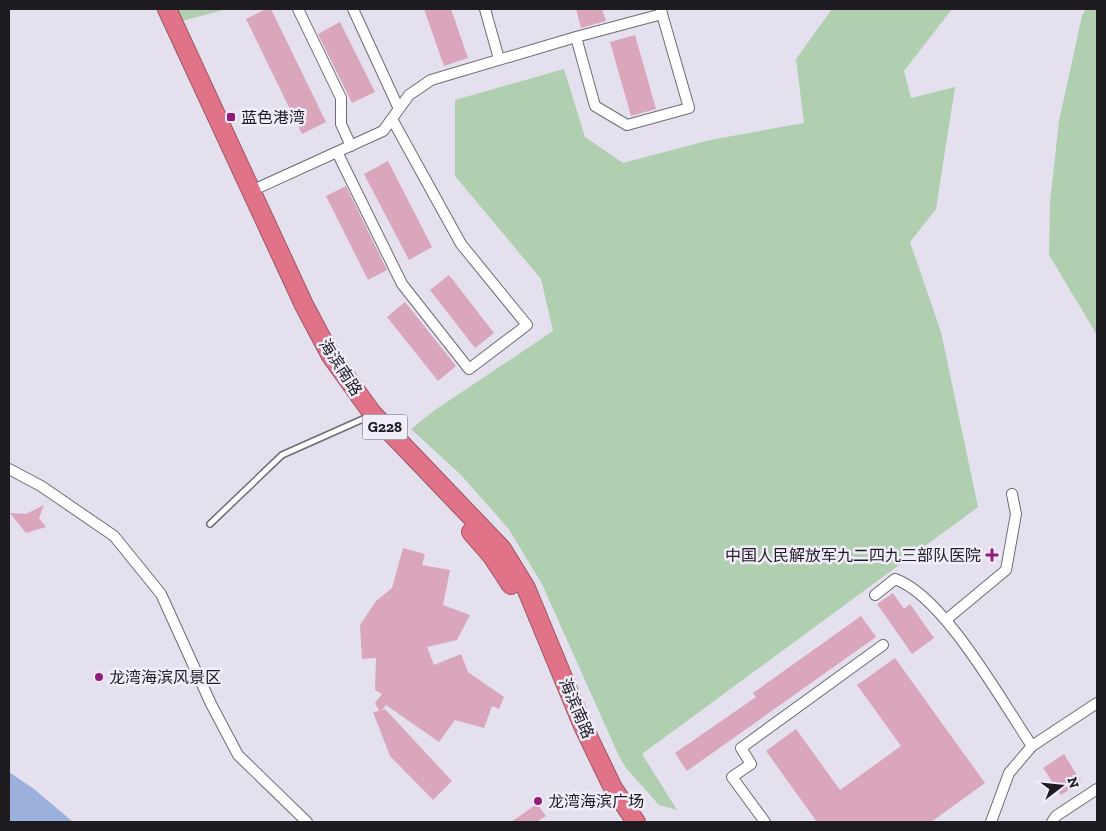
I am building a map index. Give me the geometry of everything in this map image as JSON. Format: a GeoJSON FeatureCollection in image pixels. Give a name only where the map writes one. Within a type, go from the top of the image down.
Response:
{"type":"FeatureCollection","features":[{"type":"Feature","properties":{"kind":"highway","name":"海滨南路"},"geometry":{"type":"LineString","coordinates":[[154,9],[294,310],[323,364],[362,419],[460,519],[492,556],[516,592],[602,793],[622,822]]}},
{"type":"Feature","properties":{"kind":"highway","name":"海滨南路"},"geometry":{"type":"LineString","coordinates":[[166,9],[330,356],[372,413],[502,549],[526,588],[583,726],[613,788],[636,822]]}},
{"type":"Feature","properties":{"kind":"street"},"geometry":{"type":"LineString","coordinates":[[298,9],[341,98],[341,124],[351,146]]}},
{"type":"Feature","properties":{"kind":"street"},"geometry":{"type":"LineString","coordinates":[[353,9],[399,109]]}},
{"type":"Feature","properties":{"kind":"street"},"geometry":{"type":"LineString","coordinates":[[485,9],[499,59]]}},
{"type":"Feature","properties":{"kind":"street"},"geometry":{"type":"LineString","coordinates":[[251,191],[383,131],[409,95],[430,80],[662,11],[689,108],[627,125],[595,106],[576,37]]}},
{"type":"Feature","properties":{"kind":"street"},"geometry":{"type":"LineString","coordinates":[[337,152],[402,284],[469,369],[527,325],[461,244],[392,118]]}},
{"type":"Feature","properties":{"kind":"street"},"geometry":{"type":"LineString","coordinates":[[9,470],[41,486],[114,536],[161,594],[206,695],[238,755],[306,822]]}},
{"type":"Feature","properties":{"kind":"street"},"geometry":{"type":"LineString","coordinates":[[947,619],[1006,570],[1016,514],[1012,494]]}},
{"type":"Feature","properties":{"kind":"street"},"geometry":{"type":"LineString","coordinates":[[875,595],[895,579],[908,584],[947,619],[1032,746]]}},
{"type":"Feature","properties":{"kind":"street"},"geometry":{"type":"LineString","coordinates":[[765,822],[732,777],[751,764],[741,748],[883,645]]}},
{"type":"Feature","properties":{"kind":"street"},"geometry":{"type":"LineString","coordinates":[[990,822],[1008,773],[1032,746],[1097,703]]}},
{"type":"Feature","properties":{"kind":"street"},"geometry":{"type":"LineString","coordinates":[[1052,822],[1056,816],[1097,789]]}},
{"type":"Feature","properties":{"kind":"lane"},"geometry":{"type":"LineString","coordinates":[[210,524],[282,455],[362,419]]}},
{"type":"Feature","properties":{"kind":"green space"},"geometry":{"type":"Polygon","coordinates":[[[176,9],[227,9],[182,21],[176,9]]]}},
{"type":"Feature","properties":{"kind":"green space"},"geometry":{"type":"Polygon","coordinates":[[[832,9],[952,9],[904,71],[911,98],[955,87],[936,209],[910,242],[941,332],[978,507],[642,754],[677,810],[659,805],[626,768],[542,584],[508,528],[461,475],[411,429],[435,410],[553,331],[541,279],[455,176],[455,100],[564,69],[585,137],[623,163],[710,140],[804,123],[796,59],[832,9]]]}},
{"type":"Feature","properties":{"kind":"green space"},"geometry":{"type":"Polygon","coordinates":[[[1086,9],[1097,9],[1097,335],[1049,255],[1050,202],[1059,121],[1082,16],[1086,9]]]}},
{"type":"Feature","properties":{"kind":"water"},"geometry":{"type":"Polygon","coordinates":[[[9,772],[34,789],[73,822],[9,822],[9,772]]]}},
{"type":"Feature","properties":{"kind":"building"},"geometry":{"type":"Polygon","coordinates":[[[266,9],[271,9],[326,122],[302,134],[246,19],[266,9]]]}},
{"type":"Feature","properties":{"kind":"building"},"geometry":{"type":"Polygon","coordinates":[[[424,9],[451,9],[468,58],[444,66],[424,9]]]}},
{"type":"Feature","properties":{"kind":"building"},"geometry":{"type":"Polygon","coordinates":[[[576,9],[602,9],[606,21],[581,28],[576,9]]]}},
{"type":"Feature","properties":{"kind":"building"},"geometry":{"type":"Polygon","coordinates":[[[340,22],[375,92],[352,103],[318,34],[340,22]]]}},
{"type":"Feature","properties":{"kind":"building"},"geometry":{"type":"Polygon","coordinates":[[[635,35],[656,109],[631,116],[610,42],[635,35]]]}},
{"type":"Feature","properties":{"kind":"building"},"geometry":{"type":"Polygon","coordinates":[[[388,161],[432,247],[409,260],[364,174],[388,161]]]}},
{"type":"Feature","properties":{"kind":"building"},"geometry":{"type":"Polygon","coordinates":[[[346,186],[387,270],[368,280],[326,196],[346,186]]]}},
{"type":"Feature","properties":{"kind":"building"},"geometry":{"type":"Polygon","coordinates":[[[449,275],[494,333],[475,348],[430,290],[449,275]]]}},
{"type":"Feature","properties":{"kind":"building"},"geometry":{"type":"Polygon","coordinates":[[[405,302],[456,366],[438,381],[387,317],[405,302]]]}},
{"type":"Feature","properties":{"kind":"building"},"geometry":{"type":"Polygon","coordinates":[[[44,505],[39,518],[46,527],[26,533],[10,513],[26,514],[44,505]]]}},
{"type":"Feature","properties":{"kind":"building"},"geometry":{"type":"Polygon","coordinates":[[[403,548],[425,554],[422,565],[450,570],[443,605],[470,615],[457,640],[427,647],[434,665],[461,654],[468,672],[504,697],[499,709],[492,706],[484,728],[455,720],[439,742],[386,705],[382,710],[385,709],[452,781],[433,800],[390,756],[373,712],[379,711],[375,703],[382,694],[375,690],[376,658],[362,659],[360,625],[376,601],[392,588],[403,548]]]}},
{"type":"Feature","properties":{"kind":"building"},"geometry":{"type":"Polygon","coordinates":[[[893,593],[904,609],[910,604],[934,638],[912,654],[877,604],[893,593]]]}},
{"type":"Feature","properties":{"kind":"building"},"geometry":{"type":"Polygon","coordinates":[[[861,616],[876,637],[687,771],[675,753],[756,697],[753,693],[861,616]]]}},
{"type":"Feature","properties":{"kind":"building"},"geometry":{"type":"Polygon","coordinates":[[[895,658],[985,783],[931,822],[817,822],[766,751],[796,729],[840,790],[901,746],[857,685],[895,658]]]}},
{"type":"Feature","properties":{"kind":"building"},"geometry":{"type":"Polygon","coordinates":[[[1064,754],[1081,782],[1061,795],[1043,768],[1064,754]]]}},
{"type":"Feature","properties":{"kind":"building"},"geometry":{"type":"Polygon","coordinates":[[[537,804],[546,816],[536,822],[511,822],[537,804]]]}},
{"type":"Feature","properties":{"kind":"place","name":"蓝色港湾"},"geometry":{"type":"Point","coordinates":[231,117]}},
{"type":"Feature","properties":{"kind":"place","name":"中国人民解放军九二四九三部队医院"},"geometry":{"type":"Point","coordinates":[992,555]}},
{"type":"Feature","properties":{"kind":"place","name":"龙湾海滨风景区"},"geometry":{"type":"Point","coordinates":[99,677]}},
{"type":"Feature","properties":{"kind":"place","name":"龙湾海滨广场"},"geometry":{"type":"Point","coordinates":[538,801]}}]}
